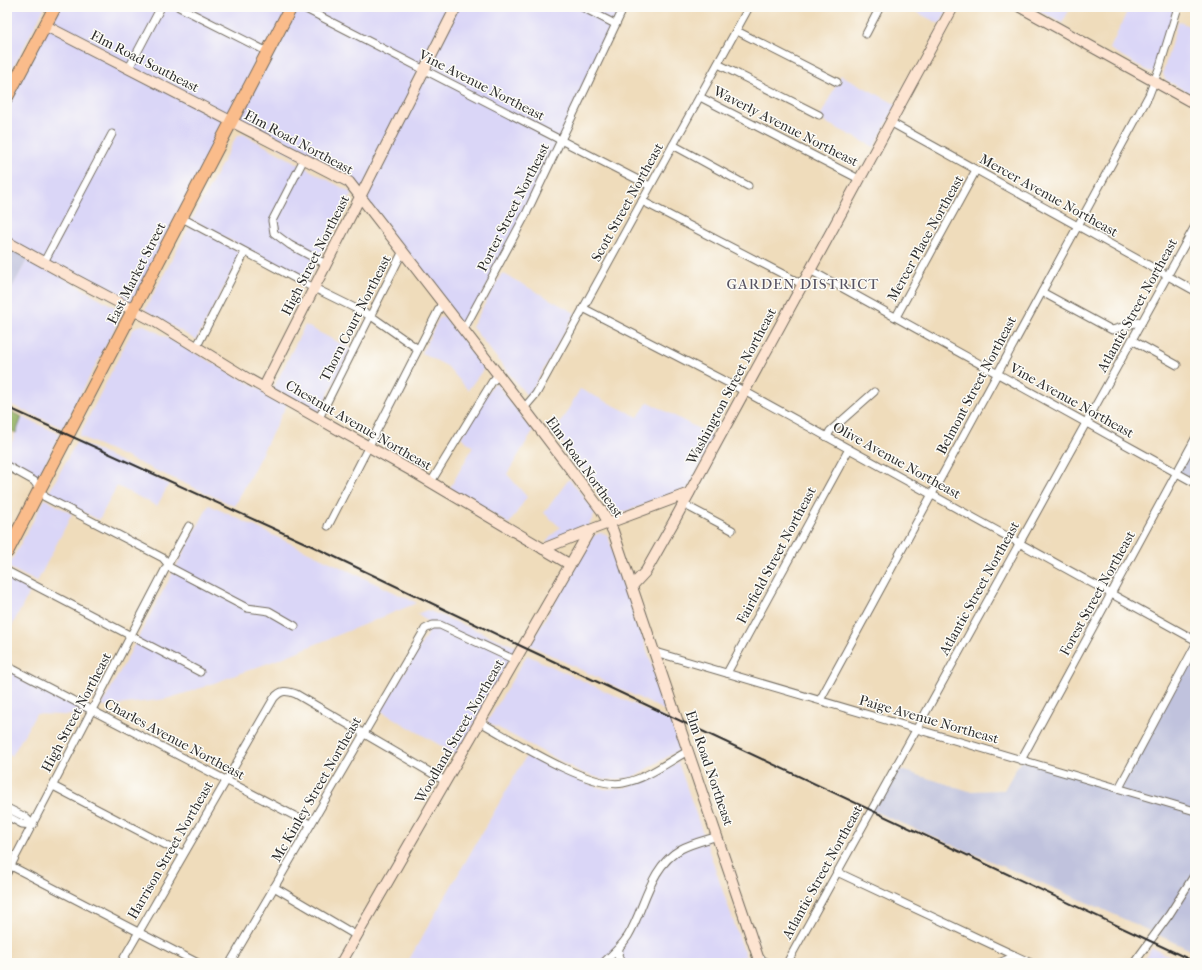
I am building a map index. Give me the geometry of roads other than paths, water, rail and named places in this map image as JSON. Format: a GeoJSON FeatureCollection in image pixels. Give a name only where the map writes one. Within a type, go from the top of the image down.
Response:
{"type":"FeatureCollection","features":[{"type":"Feature","properties":{"kind":"main road"},"geometry":{"type":"LineString","coordinates":[[7,97],[55,7]]}},
{"type":"Feature","properties":{"kind":"main road","name":"East Market Street"},"geometry":{"type":"LineString","coordinates":[[7,552],[134,311],[291,7]]}},
{"type":"Feature","properties":{"kind":"street"},"geometry":{"type":"LineString","coordinates":[[129,68],[161,7]]}},
{"type":"Feature","properties":{"kind":"street"},"geometry":{"type":"LineString","coordinates":[[179,7],[268,52]]}},
{"type":"Feature","properties":{"kind":"street","name":"Vine Avenue Northeast"},"geometry":{"type":"LineString","coordinates":[[302,7],[650,186]]}},
{"type":"Feature","properties":{"kind":"street","name":"High Street Northeast"},"geometry":{"type":"LineString","coordinates":[[264,387],[456,7]]}},
{"type":"Feature","properties":{"kind":"street"},"geometry":{"type":"LineString","coordinates":[[582,7],[616,24]]}},
{"type":"Feature","properties":{"kind":"street","name":"Porter Street Northeast"},"geometry":{"type":"LineString","coordinates":[[464,330],[523,221],[624,7]]}},
{"type":"Feature","properties":{"kind":"street","name":"Scott Street Northeast"},"geometry":{"type":"LineString","coordinates":[[524,408],[536,394],[749,7]]}},
{"type":"Feature","properties":{"kind":"street"},"geometry":{"type":"LineString","coordinates":[[866,34],[880,7]]}},
{"type":"Feature","properties":{"kind":"street","name":"Washington Street Northeast"},"geometry":{"type":"LineString","coordinates":[[633,585],[646,571],[689,494],[953,7]]}},
{"type":"Feature","properties":{"kind":"street"},"geometry":{"type":"LineString","coordinates":[[1020,7],[1195,104]]}},
{"type":"Feature","properties":{"kind":"street","name":"Belmont Street Northeast"},"geometry":{"type":"LineString","coordinates":[[820,700],[1078,226],[1154,81],[1178,7]]}},
{"type":"Feature","properties":{"kind":"street","name":"Elm Road Southeast"},"geometry":{"type":"LineString","coordinates":[[46,26],[232,122]]}},
{"type":"Feature","properties":{"kind":"street"},"geometry":{"type":"LineString","coordinates":[[736,31],[837,82]]}},
{"type":"Feature","properties":{"kind":"street"},"geometry":{"type":"LineString","coordinates":[[718,64],[819,115]]}},
{"type":"Feature","properties":{"kind":"street","name":"Waverly Avenue Northeast"},"geometry":{"type":"LineString","coordinates":[[700,97],[859,179]]}},
{"type":"Feature","properties":{"kind":"street","name":"Elm Road Northeast"},"geometry":{"type":"LineString","coordinates":[[232,122],[349,182],[524,408],[610,523],[633,585],[759,960]]}},
{"type":"Feature","properties":{"kind":"street","name":"Mercer Avenue Northeast"},"geometry":{"type":"LineString","coordinates":[[890,122],[1195,291]]}},
{"type":"Feature","properties":{"kind":"street"},"geometry":{"type":"LineString","coordinates":[[44,262],[112,134]]}},
{"type":"Feature","properties":{"kind":"street"},"geometry":{"type":"LineString","coordinates":[[673,145],[748,186]]}},
{"type":"Feature","properties":{"kind":"street"},"geometry":{"type":"LineString","coordinates":[[304,159],[272,221],[274,233],[290,245],[326,264]]}},
{"type":"Feature","properties":{"kind":"street","name":"Mercer Place Northeast"},"geometry":{"type":"LineString","coordinates":[[896,317],[976,170]]}},
{"type":"Feature","properties":{"kind":"street"},"geometry":{"type":"LineString","coordinates":[[642,201],[802,284]]}},
{"type":"Feature","properties":{"kind":"street"},"geometry":{"type":"LineString","coordinates":[[182,218],[371,316],[418,349]]}},
{"type":"Feature","properties":{"kind":"street","name":"Atlantic Street Northeast"},"geometry":{"type":"LineString","coordinates":[[786,962],[1195,226]]}},
{"type":"Feature","properties":{"kind":"street","name":"Chestnut Avenue Northeast"},"geometry":{"type":"LineString","coordinates":[[7,242],[197,346],[264,387],[431,482],[569,564]]}},
{"type":"Feature","properties":{"kind":"street","name":"Thorn Court Northeast"},"geometry":{"type":"LineString","coordinates":[[319,418],[403,251]]}},
{"type":"Feature","properties":{"kind":"street"},"geometry":{"type":"LineString","coordinates":[[197,346],[246,252]]}},
{"type":"Feature","properties":{"kind":"street","name":"Vine Avenue Northeast"},"geometry":{"type":"LineString","coordinates":[[810,270],[1195,482]]}},
{"type":"Feature","properties":{"kind":"street"},"geometry":{"type":"LineString","coordinates":[[1042,292],[1112,330],[1142,321]]}},
{"type":"Feature","properties":{"kind":"street"},"geometry":{"type":"LineString","coordinates":[[328,526],[442,303]]}},
{"type":"Feature","properties":{"kind":"street","name":"Olive Avenue Northeast"},"geometry":{"type":"LineString","coordinates":[[583,308],[744,391],[1195,640]]}},
{"type":"Feature","properties":{"kind":"street"},"geometry":{"type":"LineString","coordinates":[[1132,340],[1177,364]]}},
{"type":"Feature","properties":{"kind":"street"},"geometry":{"type":"LineString","coordinates":[[431,482],[492,382],[498,375]]}},
{"type":"Feature","properties":{"kind":"street"},"geometry":{"type":"LineString","coordinates":[[827,437],[830,430],[874,392]]}},
{"type":"Feature","properties":{"kind":"street","name":"Forest Street Northeast"},"geometry":{"type":"LineString","coordinates":[[1021,760],[1195,439]]}},
{"type":"Feature","properties":{"kind":"street","name":"Fairfield Street Northeast"},"geometry":{"type":"LineString","coordinates":[[727,673],[849,449]]}},
{"type":"Feature","properties":{"kind":"street"},"geometry":{"type":"LineString","coordinates":[[7,466],[34,480],[45,497],[163,558],[169,567],[247,608],[269,612],[295,626]]}},
{"type":"Feature","properties":{"kind":"street"},"geometry":{"type":"LineString","coordinates":[[543,549],[590,530],[689,494]]}},
{"type":"Feature","properties":{"kind":"street"},"geometry":{"type":"LineString","coordinates":[[683,504],[732,530]]}},
{"type":"Feature","properties":{"kind":"street","name":"High Street Northeast"},"geometry":{"type":"LineString","coordinates":[[7,873],[189,526]]}},
{"type":"Feature","properties":{"kind":"street","name":"Woodland Street Northeast"},"geometry":{"type":"LineString","coordinates":[[341,963],[569,564],[590,530]]}},
{"type":"Feature","properties":{"kind":"street"},"geometry":{"type":"LineString","coordinates":[[7,571],[200,672]]}},
{"type":"Feature","properties":{"kind":"street","name":"Mc Kinley Street Northeast"},"geometry":{"type":"LineString","coordinates":[[230,963],[425,629],[433,625],[440,625],[515,660]]}},
{"type":"Feature","properties":{"kind":"street"},"geometry":{"type":"LineString","coordinates":[[1119,788],[1195,646]]}},
{"type":"Feature","properties":{"kind":"street","name":"Paige Avenue Northeast"},"geometry":{"type":"LineString","coordinates":[[655,652],[1195,811]]}},
{"type":"Feature","properties":{"kind":"street","name":"Charles Avenue Northeast"},"geometry":{"type":"LineString","coordinates":[[7,666],[310,824]]}},
{"type":"Feature","properties":{"kind":"street","name":"Harrison Street Northeast"},"geometry":{"type":"LineString","coordinates":[[121,963],[138,931],[274,698],[282,691],[296,694],[363,734]]}},
{"type":"Feature","properties":{"kind":"street"},"geometry":{"type":"LineString","coordinates":[[480,722],[574,772],[609,784],[632,781],[688,751]]}},
{"type":"Feature","properties":{"kind":"street"},"geometry":{"type":"LineString","coordinates":[[363,734],[445,781]]}},
{"type":"Feature","properties":{"kind":"street"},"geometry":{"type":"LineString","coordinates":[[53,786],[183,854]]}},
{"type":"Feature","properties":{"kind":"street"},"geometry":{"type":"LineString","coordinates":[[7,808],[26,817],[32,825]]}},
{"type":"Feature","properties":{"kind":"street"},"geometry":{"type":"LineString","coordinates":[[7,816],[22,824],[32,825]]}},
{"type":"Feature","properties":{"kind":"street"},"geometry":{"type":"LineString","coordinates":[[603,963],[619,949],[633,927],[654,878],[662,867],[681,849],[718,836]]}},
{"type":"Feature","properties":{"kind":"street"},"geometry":{"type":"LineString","coordinates":[[11,866],[198,963]]}},
{"type":"Feature","properties":{"kind":"street"},"geometry":{"type":"LineString","coordinates":[[837,872],[1031,963]]}},
{"type":"Feature","properties":{"kind":"street"},"geometry":{"type":"LineString","coordinates":[[1134,963],[1169,915],[1195,874]]}},
{"type":"Feature","properties":{"kind":"street"},"geometry":{"type":"LineString","coordinates":[[274,887],[357,936]]}},
{"type":"Feature","properties":{"kind":"street"},"geometry":{"type":"LineString","coordinates":[[619,949],[618,956],[621,963]]}},
{"type":"Feature","properties":{"kind":"street"},"geometry":{"type":"LineString","coordinates":[[999,963],[1015,956]]}},
{"type":"Feature","properties":{"kind":"street"},"geometry":{"type":"LineString","coordinates":[[759,960],[768,963]]}},
{"type":"Feature","properties":{"kind":"railway"},"geometry":{"type":"LineString","coordinates":[[7,407],[314,547],[523,647],[1195,962]]}},
{"type":"Feature","properties":{"kind":"district","name":"GARDEN DISTRICT"},"geometry":{"type":"Point","coordinates":[803,284]}}]}
